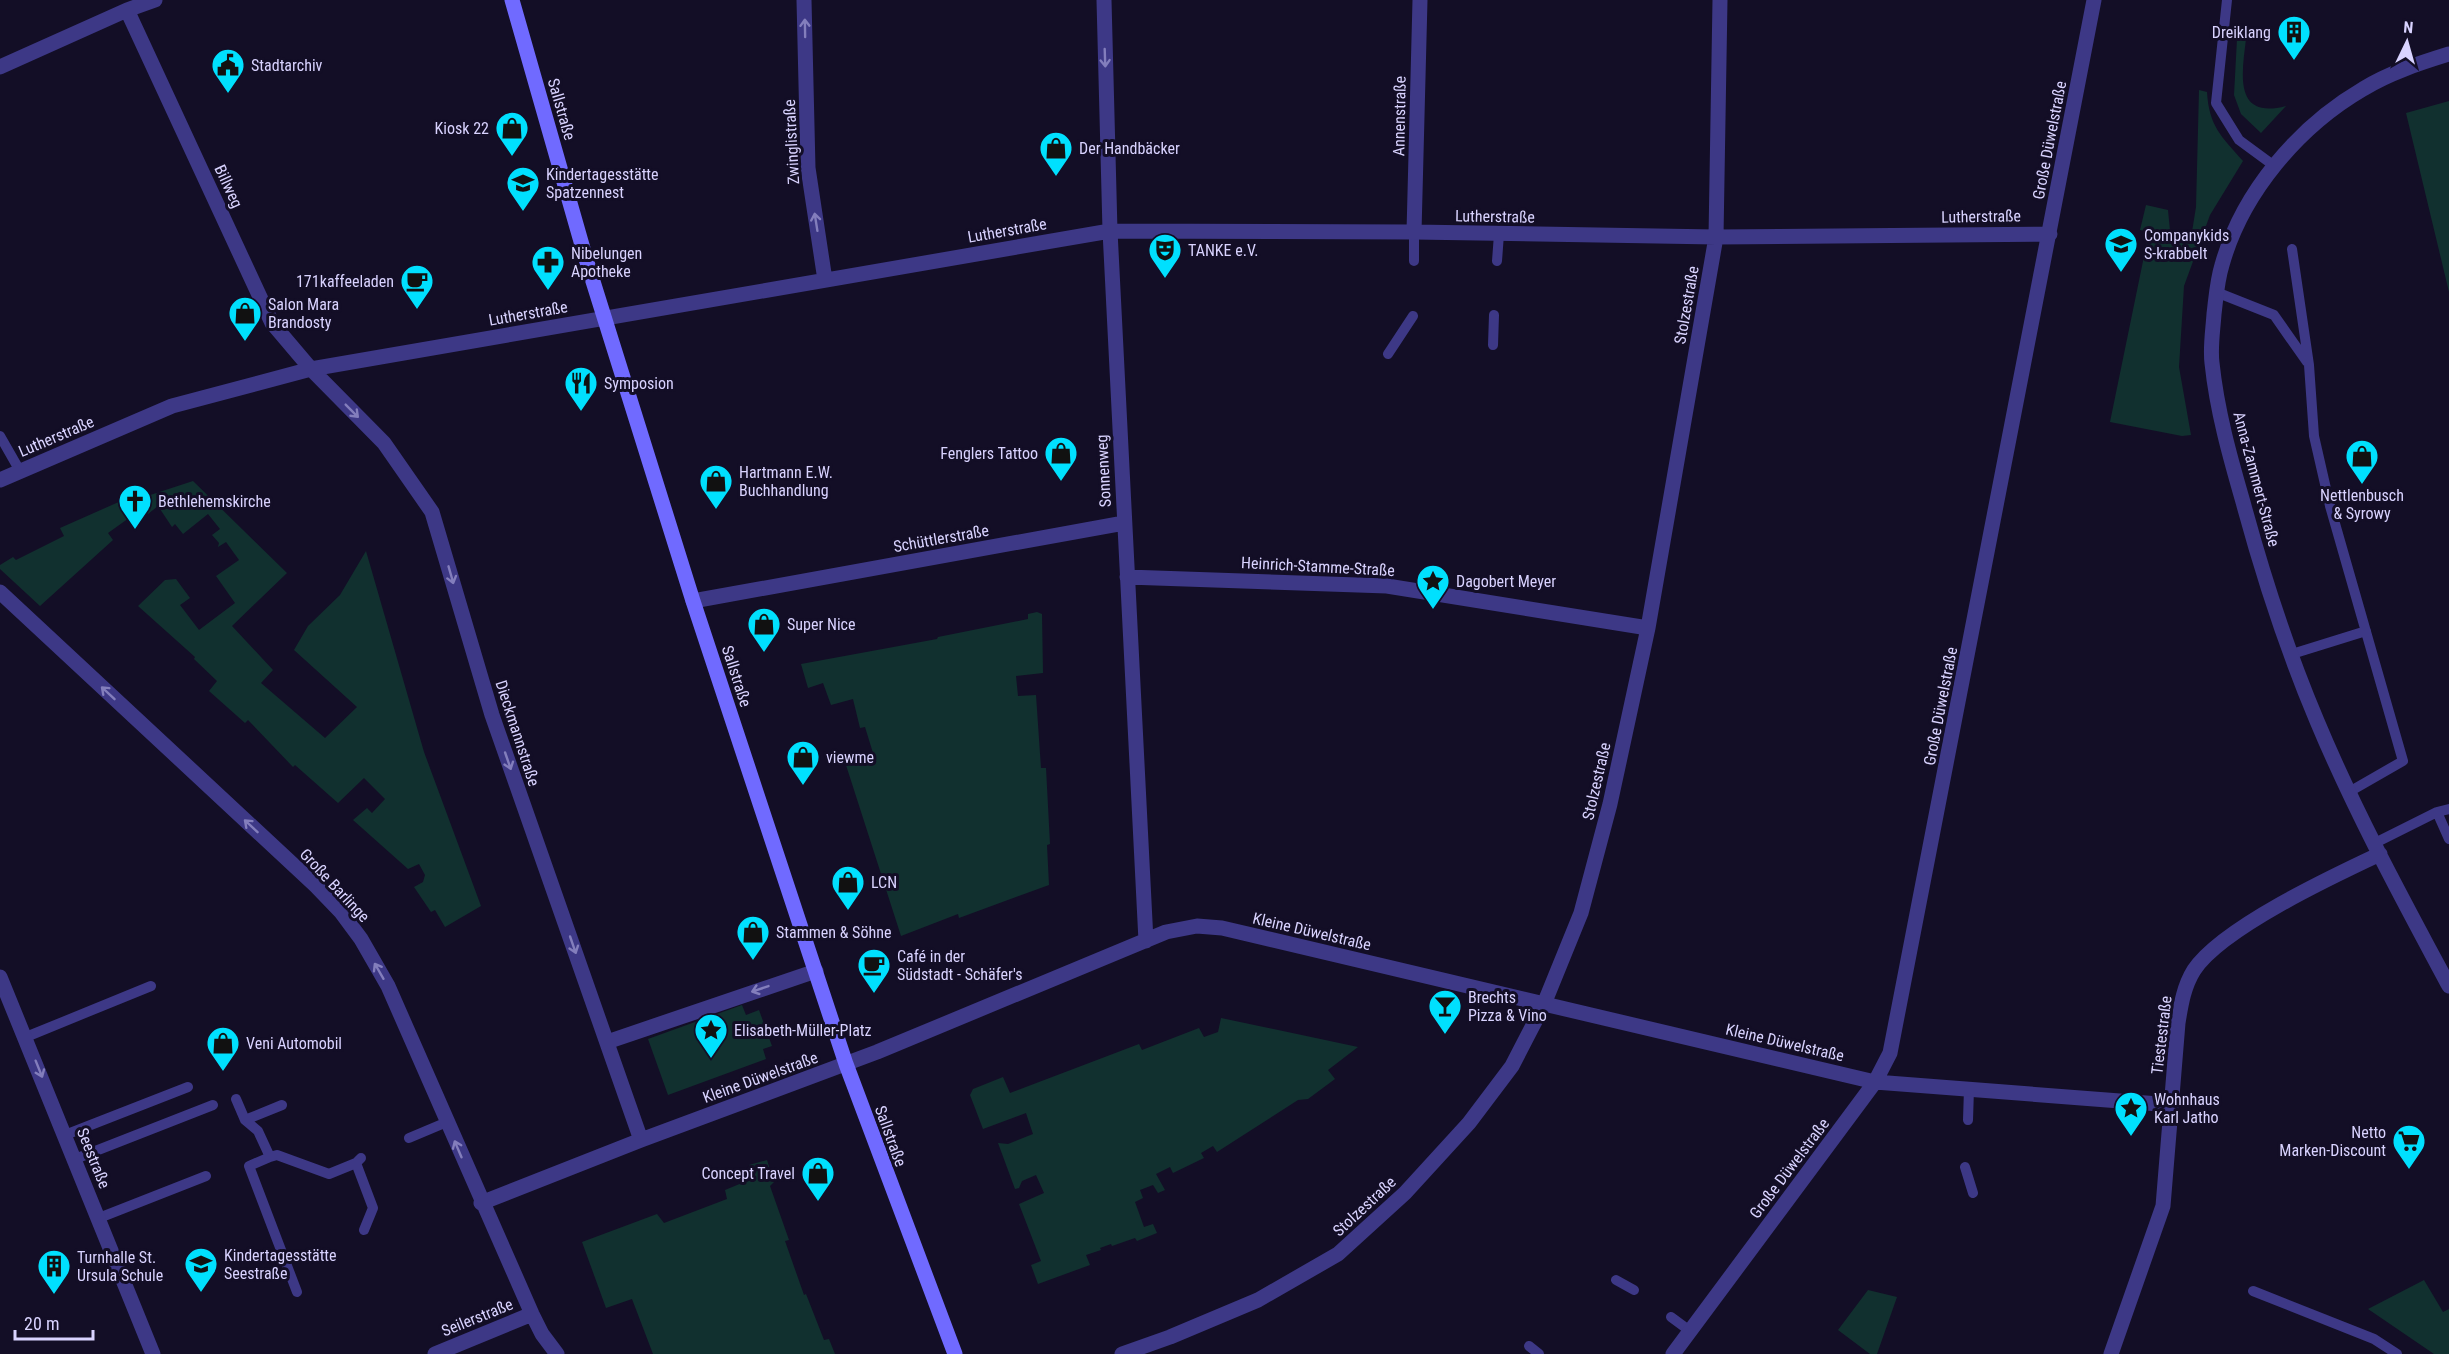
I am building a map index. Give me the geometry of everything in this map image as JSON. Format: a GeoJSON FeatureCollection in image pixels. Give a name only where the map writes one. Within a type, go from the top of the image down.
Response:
{"type":"FeatureCollection","features":[{"type":"Feature","properties":{"kind":"street"},"geometry":{"type":"LineString","coordinates":[[0,67],[127,10],[155,0]]}},
{"type":"Feature","properties":{"kind":"street","name":"Sallstraße"},"geometry":{"type":"LineString","coordinates":[[512,0],[604,319],[693,600],[846,1064],[955,1354]]}},
{"type":"Feature","properties":{"kind":"street","name":"Zwinglistraße"},"geometry":{"type":"LineString","coordinates":[[804,0],[808,168],[825,280]]}},
{"type":"Feature","properties":{"kind":"street","name":"Sonnenweg"},"geometry":{"type":"LineString","coordinates":[[1104,0],[1110,231],[1146,941]]}},
{"type":"Feature","properties":{"kind":"street","name":"Annenstraße"},"geometry":{"type":"LineString","coordinates":[[1414,232],[1420,0]]}},
{"type":"Feature","properties":{"kind":"street","name":"Stolzestraße"},"geometry":{"type":"LineString","coordinates":[[1122,1354],[1170,1337],[1258,1300],[1338,1254],[1405,1193],[1469,1123],[1512,1066],[1544,1004],[1581,913],[1610,804],[1648,628],[1716,237],[1720,0]]}},
{"type":"Feature","properties":{"kind":"street","name":"Große Düwelstraße"},"geometry":{"type":"LineString","coordinates":[[1673,1354],[1875,1082],[1890,1053],[2094,0]]}},
{"type":"Feature","properties":{"kind":"street","name":"Billweg"},"geometry":{"type":"LineString","coordinates":[[127,10],[272,323],[311,369]]}},
{"type":"Feature","properties":{"kind":"street","name":"Anna-Zammert-Straße"},"geometry":{"type":"LineString","coordinates":[[2449,54],[2416,65],[2364,88],[2327,113],[2273,165],[2232,236],[2221,266],[2216,292],[2211,361],[2223,431],[2255,545],[2317,720],[2349,792],[2449,987]]}},
{"type":"Feature","properties":{"kind":"street","name":"Lutherstraße"},"geometry":{"type":"LineString","coordinates":[[0,480],[172,406],[311,369],[1110,231],[1414,232],[1716,237],[2050,234]]}},
{"type":"Feature","properties":{"kind":"street","name":"Dieckmannstraße"},"geometry":{"type":"LineString","coordinates":[[311,369],[384,443],[432,512],[492,715],[641,1140]]}},
{"type":"Feature","properties":{"kind":"street","name":"Schüttlerstraße"},"geometry":{"type":"LineString","coordinates":[[693,600],[1124,523]]}},
{"type":"Feature","properties":{"kind":"street","name":"Heinrich-Stamme-Straße"},"geometry":{"type":"LineString","coordinates":[[1127,577],[1386,586],[1648,628]]}},
{"type":"Feature","properties":{"kind":"street","name":"Große Barlinge"},"geometry":{"type":"LineString","coordinates":[[0,592],[316,886],[341,912],[361,939],[388,986],[481,1203],[532,1314],[556,1354]]}},
{"type":"Feature","properties":{"kind":"street","name":"Tiestestraße"},"geometry":{"type":"LineString","coordinates":[[2111,1354],[2163,1206],[2179,1013],[2183,995],[2194,970],[2210,952],[2238,931],[2378,848]]}},
{"type":"Feature","properties":{"kind":"street","name":"Kleine Düwelstraße"},"geometry":{"type":"LineString","coordinates":[[481,1203],[641,1140],[846,1064],[1166,932],[1197,927],[1222,928],[1875,1082],[2172,1105]]}},
{"type":"Feature","properties":{"kind":"street"},"geometry":{"type":"LineString","coordinates":[[607,1042],[816,970]]}},
{"type":"Feature","properties":{"kind":"street","name":"Seestraße"},"geometry":{"type":"LineString","coordinates":[[0,977],[153,1354]]}},
{"type":"Feature","properties":{"kind":"street","name":"Seilerstraße"},"geometry":{"type":"LineString","coordinates":[[435,1354],[532,1314]]}},
{"type":"Feature","properties":{"kind":"lane"},"geometry":{"type":"LineString","coordinates":[[2227,0],[2216,103],[2239,140],[2273,165]]}},
{"type":"Feature","properties":{"kind":"lane"},"geometry":{"type":"LineString","coordinates":[[1414,232],[1414,261]]}},
{"type":"Feature","properties":{"kind":"lane"},"geometry":{"type":"LineString","coordinates":[[1497,261],[1499,234]]}},
{"type":"Feature","properties":{"kind":"lane"},"geometry":{"type":"LineString","coordinates":[[2292,249],[2309,365],[2314,436],[2330,506],[2403,761],[2349,792]]}},
{"type":"Feature","properties":{"kind":"lane"},"geometry":{"type":"LineString","coordinates":[[2216,292],[2274,315],[2309,365]]}},
{"type":"Feature","properties":{"kind":"lane"},"geometry":{"type":"LineString","coordinates":[[1492,345],[1494,315]]}},
{"type":"Feature","properties":{"kind":"lane"},"geometry":{"type":"LineString","coordinates":[[1388,354],[1413,316]]}},
{"type":"Feature","properties":{"kind":"lane"},"geometry":{"type":"LineString","coordinates":[[0,436],[20,471]]}},
{"type":"Feature","properties":{"kind":"lane"},"geometry":{"type":"LineString","coordinates":[[2292,654],[2366,632]]}},
{"type":"Feature","properties":{"kind":"lane"},"geometry":{"type":"LineString","coordinates":[[2378,848],[2437,812],[2449,809]]}},
{"type":"Feature","properties":{"kind":"lane"},"geometry":{"type":"LineString","coordinates":[[2437,812],[2449,839]]}},
{"type":"Feature","properties":{"kind":"lane"},"geometry":{"type":"LineString","coordinates":[[26,1037],[151,986]]}},
{"type":"Feature","properties":{"kind":"lane"},"geometry":{"type":"LineString","coordinates":[[65,1135],[188,1087]]}},
{"type":"Feature","properties":{"kind":"lane"},"geometry":{"type":"LineString","coordinates":[[1968,1120],[1970,1089]]}},
{"type":"Feature","properties":{"kind":"lane"},"geometry":{"type":"LineString","coordinates":[[236,1099],[245,1120],[258,1131],[270,1157]]}},
{"type":"Feature","properties":{"kind":"lane"},"geometry":{"type":"LineString","coordinates":[[75,1159],[213,1105]]}},
{"type":"Feature","properties":{"kind":"lane"},"geometry":{"type":"LineString","coordinates":[[245,1120],[282,1105]]}},
{"type":"Feature","properties":{"kind":"lane"},"geometry":{"type":"LineString","coordinates":[[410,1138],[447,1122]]}},
{"type":"Feature","properties":{"kind":"lane"},"geometry":{"type":"LineString","coordinates":[[297,1292],[249,1166],[277,1155],[329,1174],[359,1161],[373,1208],[364,1230]]}},
{"type":"Feature","properties":{"kind":"lane"},"geometry":{"type":"LineString","coordinates":[[1965,1167],[1973,1193]]}},
{"type":"Feature","properties":{"kind":"lane"},"geometry":{"type":"LineString","coordinates":[[99,1218],[206,1176]]}},
{"type":"Feature","properties":{"kind":"lane"},"geometry":{"type":"LineString","coordinates":[[1616,1280],[1634,1290]]}},
{"type":"Feature","properties":{"kind":"lane"},"geometry":{"type":"LineString","coordinates":[[2253,1291],[2374,1340],[2397,1354]]}},
{"type":"Feature","properties":{"kind":"lane"},"geometry":{"type":"LineString","coordinates":[[1671,1317],[1690,1331]]}},
{"type":"Feature","properties":{"kind":"lane"},"geometry":{"type":"LineString","coordinates":[[1528,1346],[1539,1354]]}},
{"type":"Feature","properties":{"kind":"green space"},"geometry":{"type":"Polygon","coordinates":[[[2237,39],[2246,39],[2243,79],[2249,100],[2257,106],[2269,109],[2286,106],[2261,133],[2241,114],[2234,95],[2237,39]]]}},
{"type":"Feature","properties":{"kind":"green space"},"geometry":{"type":"Polygon","coordinates":[[[2199,90],[2207,92],[2213,122],[2222,137],[2243,161],[2210,215],[2184,286],[2179,367],[2191,435],[2182,436],[2110,422],[2149,232],[2140,230],[2146,205],[2168,210],[2171,241],[2191,238],[2196,207],[2199,90]]]}},
{"type":"Feature","properties":{"kind":"green space"},"geometry":{"type":"Polygon","coordinates":[[[2449,101],[2449,292],[2406,113],[2449,101]]]}},
{"type":"Feature","properties":{"kind":"green space"},"geometry":{"type":"Polygon","coordinates":[[[193,481],[287,573],[232,626],[273,670],[261,683],[325,738],[357,707],[294,650],[308,626],[340,595],[366,551],[424,752],[481,906],[445,927],[435,910],[431,912],[414,887],[423,882],[425,875],[419,864],[408,869],[353,820],[367,808],[372,813],[385,799],[364,778],[338,803],[295,765],[293,767],[248,720],[245,723],[209,691],[217,681],[194,659],[195,657],[138,606],[165,580],[176,579],[190,598],[180,605],[199,630],[235,603],[216,576],[239,560],[226,542],[218,547],[219,543],[212,535],[220,529],[208,514],[183,534],[175,524],[172,527],[158,506],[148,514],[143,508],[108,533],[113,540],[40,606],[0,569],[0,565],[13,557],[16,560],[64,536],[60,528],[139,493],[141,498],[193,481]]]}},
{"type":"Feature","properties":{"kind":"green space"},"geometry":{"type":"Polygon","coordinates":[[[1037,612],[1042,614],[1043,673],[1016,676],[1018,696],[1036,695],[1041,768],[1046,768],[1050,844],[1047,845],[1049,885],[959,918],[958,914],[901,936],[845,762],[873,753],[865,727],[860,728],[853,699],[831,705],[823,683],[808,688],[801,664],[937,639],[1028,619],[1028,614],[1037,612]]]}},
{"type":"Feature","properties":{"kind":"green space"},"geometry":{"type":"Polygon","coordinates":[[[742,1005],[746,1015],[759,1010],[772,1046],[763,1049],[766,1059],[668,1095],[648,1039],[742,1005]]]}},
{"type":"Feature","properties":{"kind":"green space"},"geometry":{"type":"Polygon","coordinates":[[[1221,1018],[1358,1047],[1328,1070],[1335,1079],[1308,1099],[1298,1100],[1217,1152],[1213,1146],[1201,1153],[1204,1158],[1173,1173],[1170,1167],[1156,1174],[1165,1190],[1158,1193],[1153,1185],[1140,1190],[1143,1198],[1135,1202],[1144,1227],[1153,1224],[1157,1233],[1137,1241],[1135,1238],[1100,1248],[1101,1250],[1086,1255],[1090,1265],[1038,1284],[1031,1265],[1041,1261],[1019,1204],[1044,1193],[1036,1175],[1022,1181],[1019,1188],[1015,1189],[998,1143],[1008,1144],[1033,1134],[1026,1113],[983,1129],[970,1095],[973,1089],[1003,1077],[1010,1093],[1139,1044],[1142,1050],[1199,1028],[1204,1037],[1218,1032],[1221,1018]]]}},
{"type":"Feature","properties":{"kind":"green space"},"geometry":{"type":"Polygon","coordinates":[[[767,1160],[774,1182],[770,1186],[789,1240],[785,1241],[804,1295],[806,1294],[824,1340],[829,1339],[835,1354],[653,1354],[632,1299],[606,1308],[582,1242],[657,1214],[664,1223],[727,1199],[725,1190],[754,1178],[749,1165],[767,1160]]]}},
{"type":"Feature","properties":{"kind":"green space"},"geometry":{"type":"Polygon","coordinates":[[[2424,1280],[2443,1312],[2449,1309],[2449,1354],[2434,1354],[2368,1309],[2424,1280]]]}},
{"type":"Feature","properties":{"kind":"green space"},"geometry":{"type":"Polygon","coordinates":[[[1868,1290],[1897,1297],[1877,1354],[1870,1354],[1838,1330],[1868,1290]]]}},
{"type":"Feature","properties":{"kind":"place","name":"Dreiklang"},"geometry":{"type":"Point","coordinates":[2294,61]}},
{"type":"Feature","properties":{"kind":"place","name":"Stadtarchiv"},"geometry":{"type":"Point","coordinates":[228,94]}},
{"type":"Feature","properties":{"kind":"place","name":"Kiosk 22"},"geometry":{"type":"Point","coordinates":[512,157]}},
{"type":"Feature","properties":{"kind":"place","name":"Der Handbäcker"},"geometry":{"type":"Point","coordinates":[1056,177]}},
{"type":"Feature","properties":{"kind":"place","name":"Kindertagesstätte Spatzennest"},"geometry":{"type":"Point","coordinates":[523,212]}},
{"type":"Feature","properties":{"kind":"place","name":"Companykids S-krabbelt"},"geometry":{"type":"Point","coordinates":[2121,273]}},
{"type":"Feature","properties":{"kind":"place","name":"TANKE e.V."},"geometry":{"type":"Point","coordinates":[1165,279]}},
{"type":"Feature","properties":{"kind":"place","name":"Nibelungen Apotheke"},"geometry":{"type":"Point","coordinates":[548,291]}},
{"type":"Feature","properties":{"kind":"place","name":"171kaffeeladen"},"geometry":{"type":"Point","coordinates":[417,310]}},
{"type":"Feature","properties":{"kind":"place","name":"Salon Mara Brandosty"},"geometry":{"type":"Point","coordinates":[245,342]}},
{"type":"Feature","properties":{"kind":"place","name":"Symposion"},"geometry":{"type":"Point","coordinates":[581,412]}},
{"type":"Feature","properties":{"kind":"place","name":"Fenglers Tattoo"},"geometry":{"type":"Point","coordinates":[1061,482]}},
{"type":"Feature","properties":{"kind":"place","name":"Nettlenbusch & Syrowy"},"geometry":{"type":"Point","coordinates":[2362,485]}},
{"type":"Feature","properties":{"kind":"place","name":"Hartmann E.W. Buchhandlung"},"geometry":{"type":"Point","coordinates":[716,510]}},
{"type":"Feature","properties":{"kind":"place","name":"Bethlehemskirche"},"geometry":{"type":"Point","coordinates":[135,530]}},
{"type":"Feature","properties":{"kind":"place","name":"Dagobert Meyer"},"geometry":{"type":"Point","coordinates":[1433,610]}},
{"type":"Feature","properties":{"kind":"place","name":"Super Nice"},"geometry":{"type":"Point","coordinates":[764,653]}},
{"type":"Feature","properties":{"kind":"place","name":"viewme"},"geometry":{"type":"Point","coordinates":[803,786]}},
{"type":"Feature","properties":{"kind":"place","name":"LCN"},"geometry":{"type":"Point","coordinates":[848,911]}},
{"type":"Feature","properties":{"kind":"place","name":"Stammen & Söhne"},"geometry":{"type":"Point","coordinates":[753,961]}},
{"type":"Feature","properties":{"kind":"place","name":"Café in der Südstadt - Schäfer's"},"geometry":{"type":"Point","coordinates":[874,994]}},
{"type":"Feature","properties":{"kind":"place","name":"Brechts Pizza & Vino"},"geometry":{"type":"Point","coordinates":[1445,1035]}},
{"type":"Feature","properties":{"kind":"place","name":"Elisabeth-Müller-Platz"},"geometry":{"type":"Point","coordinates":[711,1059]}},
{"type":"Feature","properties":{"kind":"place","name":"Veni Automobil"},"geometry":{"type":"Point","coordinates":[223,1072]}},
{"type":"Feature","properties":{"kind":"place","name":"Wohnhaus Karl Jatho"},"geometry":{"type":"Point","coordinates":[2131,1137]}},
{"type":"Feature","properties":{"kind":"place","name":"Netto Marken-Discount"},"geometry":{"type":"Point","coordinates":[2409,1170]}},
{"type":"Feature","properties":{"kind":"place","name":"Concept Travel"},"geometry":{"type":"Point","coordinates":[818,1202]}},
{"type":"Feature","properties":{"kind":"place","name":"Kindertagesstätte Seestraße"},"geometry":{"type":"Point","coordinates":[201,1293]}},
{"type":"Feature","properties":{"kind":"place","name":"Turnhalle St. Ursula Schule"},"geometry":{"type":"Point","coordinates":[54,1295]}}]}
